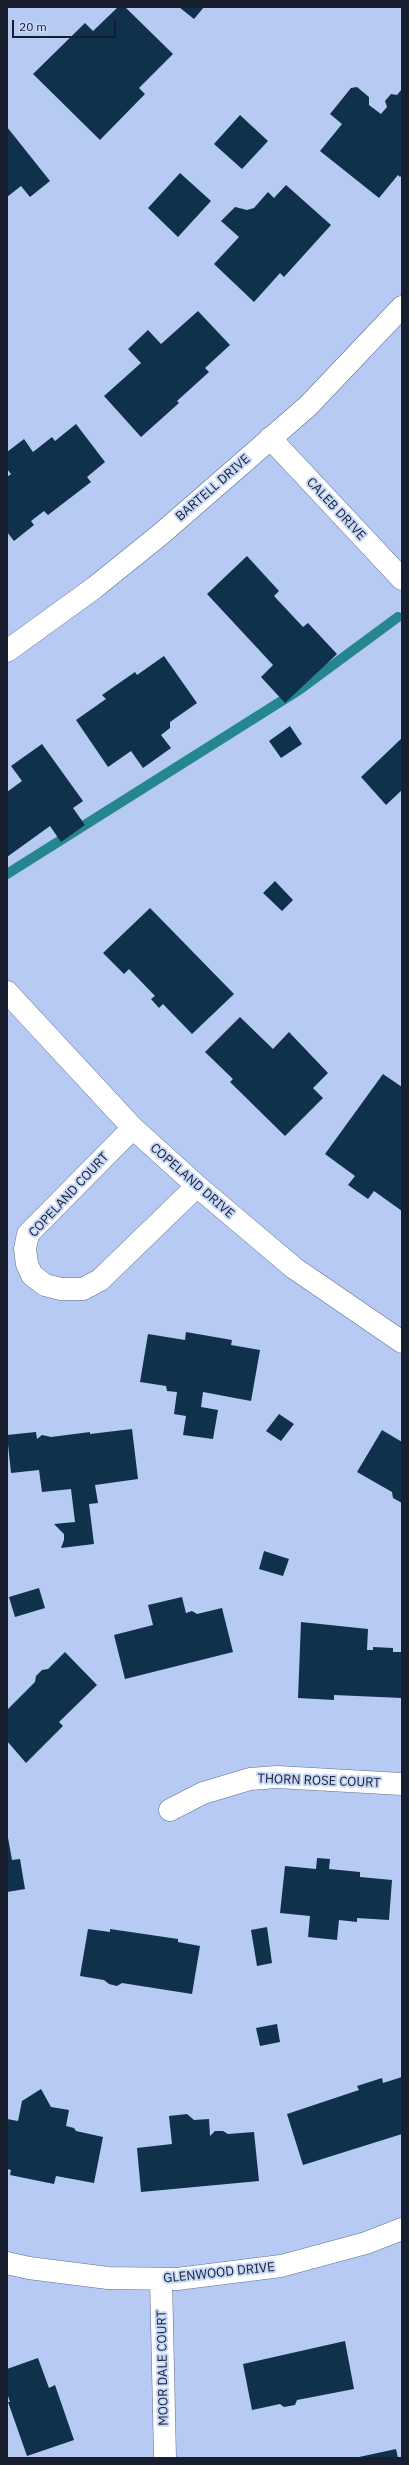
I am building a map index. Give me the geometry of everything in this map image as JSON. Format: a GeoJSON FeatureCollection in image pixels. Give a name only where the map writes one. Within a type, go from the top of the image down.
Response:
{"type":"FeatureCollection","features":[{"type":"Feature","properties":{"kind":"street","name":"BARTELL DRIVE"},"geometry":{"type":"LineString","coordinates":[[7,651],[94,588],[161,534],[308,406],[402,307]]}},
{"type":"Feature","properties":{"kind":"street","name":"CALEB DRIVE"},"geometry":{"type":"LineString","coordinates":[[270,438],[402,579]]}},
{"type":"Feature","properties":{"kind":"street","name":"COPELAND DRIVE"},"geometry":{"type":"LineString","coordinates":[[7,992],[133,1128],[197,1186],[294,1268],[402,1342]]}},
{"type":"Feature","properties":{"kind":"street","name":"COPELAND COURT"},"geometry":{"type":"LineString","coordinates":[[133,1128],[28,1234],[25,1249],[27,1264],[32,1276],[46,1285],[61,1289],[83,1289],[100,1280],[197,1186]]}},
{"type":"Feature","properties":{"kind":"street","name":"THORN ROSE COURT"},"geometry":{"type":"LineString","coordinates":[[170,1810],[203,1793],[250,1779],[277,1777],[402,1784]]}},
{"type":"Feature","properties":{"kind":"street","name":"GLENWOOD DRIVE"},"geometry":{"type":"LineString","coordinates":[[7,2263],[29,2268],[108,2278],[177,2279],[281,2266],[366,2243],[402,2229]]}},
{"type":"Feature","properties":{"kind":"street","name":"MOOR DALE COURT"},"geometry":{"type":"LineString","coordinates":[[161,2279],[165,2458]]}},
{"type":"Feature","properties":{"kind":"building"},"geometry":{"type":"Polygon","coordinates":[[[118,7],[125,7],[173,54],[139,88],[145,94],[100,140],[33,74],[85,23],[93,31],[118,7]]]}},
{"type":"Feature","properties":{"kind":"building"},"geometry":{"type":"Polygon","coordinates":[[[179,7],[204,7],[194,19],[179,7]]]}},
{"type":"Feature","properties":{"kind":"building"},"geometry":{"type":"Polygon","coordinates":[[[357,87],[369,97],[369,105],[381,114],[387,107],[385,101],[391,94],[397,95],[402,89],[402,175],[400,177],[398,175],[379,198],[320,151],[342,124],[330,114],[351,88],[357,87]]]}},
{"type":"Feature","properties":{"kind":"building"},"geometry":{"type":"Polygon","coordinates":[[[240,115],[268,141],[242,169],[214,144],[240,115]]]}},
{"type":"Feature","properties":{"kind":"building"},"geometry":{"type":"Polygon","coordinates":[[[7,127],[50,181],[30,197],[21,186],[7,197],[7,127]]]}},
{"type":"Feature","properties":{"kind":"building"},"geometry":{"type":"Polygon","coordinates":[[[180,173],[211,201],[178,237],[148,208],[180,173]]]}},
{"type":"Feature","properties":{"kind":"building"},"geometry":{"type":"Polygon","coordinates":[[[286,185],[331,225],[284,277],[280,273],[254,302],[214,264],[239,237],[221,221],[235,207],[247,210],[254,208],[268,192],[274,198],[286,185]]]}},
{"type":"Feature","properties":{"kind":"building"},"geometry":{"type":"Polygon","coordinates":[[[198,311],[230,345],[205,368],[209,372],[177,401],[179,403],[141,437],[104,396],[141,363],[128,349],[148,330],[161,344],[198,311]]]}},
{"type":"Feature","properties":{"kind":"building"},"geometry":{"type":"Polygon","coordinates":[[[76,424],[105,462],[87,477],[91,482],[48,515],[44,511],[31,521],[34,525],[14,541],[7,532],[7,477],[11,474],[7,469],[7,452],[24,439],[33,452],[52,437],[55,441],[76,424]]]}},
{"type":"Feature","properties":{"kind":"building"},"geometry":{"type":"Polygon","coordinates":[[[247,556],[279,591],[274,596],[303,627],[308,623],[337,654],[285,703],[261,677],[273,665],[207,594],[247,556]]]}},
{"type":"Feature","properties":{"kind":"building"},"geometry":{"type":"Polygon","coordinates":[[[164,656],[197,703],[170,722],[170,728],[161,735],[171,748],[143,768],[131,751],[108,767],[76,720],[106,699],[102,695],[135,672],[137,675],[164,656]]]}},
{"type":"Feature","properties":{"kind":"building"},"geometry":{"type":"Polygon","coordinates":[[[290,726],[302,744],[281,758],[269,741],[290,726]]]}},
{"type":"Feature","properties":{"kind":"building"},"geometry":{"type":"Polygon","coordinates":[[[402,738],[402,790],[386,805],[361,777],[402,738]]]}},
{"type":"Feature","properties":{"kind":"building"},"geometry":{"type":"Polygon","coordinates":[[[42,744],[83,801],[73,808],[85,825],[61,842],[50,826],[7,857],[7,792],[22,781],[11,766],[42,744]]]}},
{"type":"Feature","properties":{"kind":"building"},"geometry":{"type":"Polygon","coordinates":[[[275,881],[293,900],[282,911],[263,893],[275,881]]]}},
{"type":"Feature","properties":{"kind":"building"},"geometry":{"type":"Polygon","coordinates":[[[150,908],[234,994],[192,1034],[163,1004],[159,1008],[151,999],[155,996],[129,969],[124,974],[103,953],[150,908]]]}},
{"type":"Feature","properties":{"kind":"building"},"geometry":{"type":"Polygon","coordinates":[[[240,1017],[273,1049],[289,1032],[328,1073],[313,1088],[323,1098],[285,1136],[230,1082],[233,1079],[205,1052],[240,1017]]]}},
{"type":"Feature","properties":{"kind":"building"},"geometry":{"type":"Polygon","coordinates":[[[383,1074],[402,1087],[402,1211],[374,1191],[368,1199],[348,1185],[355,1176],[325,1154],[383,1074]]]}},
{"type":"Feature","properties":{"kind":"building"},"geometry":{"type":"Polygon","coordinates":[[[186,1332],[232,1340],[231,1345],[260,1350],[251,1401],[203,1392],[201,1407],[218,1410],[213,1439],[183,1435],[186,1416],[174,1414],[177,1392],[167,1391],[166,1386],[140,1382],[148,1334],[185,1340],[186,1332]]]}},
{"type":"Feature","properties":{"kind":"building"},"geometry":{"type":"Polygon","coordinates":[[[279,1414],[294,1424],[281,1441],[266,1431],[279,1414]]]}},
{"type":"Feature","properties":{"kind":"building"},"geometry":{"type":"Polygon","coordinates":[[[132,1429],[138,1479],[95,1485],[98,1503],[89,1504],[94,1544],[61,1548],[64,1540],[64,1534],[54,1524],[75,1522],[71,1489],[42,1492],[39,1470],[11,1473],[7,1435],[36,1432],[37,1439],[42,1435],[51,1437],[132,1429]]]}},
{"type":"Feature","properties":{"kind":"building"},"geometry":{"type":"Polygon","coordinates":[[[382,1430],[402,1442],[402,1503],[393,1498],[392,1492],[357,1472],[382,1430]]]}},
{"type":"Feature","properties":{"kind":"building"},"geometry":{"type":"Polygon","coordinates":[[[264,1551],[289,1559],[283,1576],[259,1569],[264,1551]]]}},
{"type":"Feature","properties":{"kind":"building"},"geometry":{"type":"Polygon","coordinates":[[[39,1588],[45,1608],[15,1617],[9,1597],[39,1588]]]}},
{"type":"Feature","properties":{"kind":"building"},"geometry":{"type":"Polygon","coordinates":[[[182,1597],[186,1613],[192,1611],[197,1614],[222,1608],[233,1652],[125,1679],[114,1635],[153,1625],[148,1605],[182,1597]]]}},
{"type":"Feature","properties":{"kind":"building"},"geometry":{"type":"Polygon","coordinates":[[[301,1622],[368,1629],[367,1650],[373,1650],[373,1647],[393,1648],[393,1652],[402,1652],[402,1698],[334,1695],[334,1700],[298,1698],[301,1622]]]}},
{"type":"Feature","properties":{"kind":"building"},"geometry":{"type":"Polygon","coordinates":[[[65,1652],[97,1685],[59,1722],[63,1726],[26,1763],[7,1741],[7,1710],[35,1682],[36,1676],[42,1670],[48,1669],[65,1652]]]}},
{"type":"Feature","properties":{"kind":"building"},"geometry":{"type":"Polygon","coordinates":[[[7,1832],[12,1860],[20,1859],[25,1889],[7,1892],[7,1832]]]}},
{"type":"Feature","properties":{"kind":"building"},"geometry":{"type":"Polygon","coordinates":[[[317,1858],[330,1859],[329,1869],[360,1872],[360,1877],[392,1880],[389,1920],[357,1918],[357,1922],[339,1920],[337,1940],[308,1937],[310,1916],[280,1913],[285,1866],[316,1869],[317,1858]]]}},
{"type":"Feature","properties":{"kind":"building"},"geometry":{"type":"Polygon","coordinates":[[[267,1927],[272,1963],[257,1966],[251,1930],[267,1927]]]}},
{"type":"Feature","properties":{"kind":"building"},"geometry":{"type":"Polygon","coordinates":[[[88,1929],[110,1932],[110,1929],[178,1939],[178,1942],[200,1946],[192,1994],[122,1983],[117,1986],[109,1984],[104,1980],[80,1976],[88,1929]]]}},
{"type":"Feature","properties":{"kind":"building"},"geometry":{"type":"Polygon","coordinates":[[[277,2024],[280,2042],[260,2046],[256,2028],[277,2024]]]}},
{"type":"Feature","properties":{"kind":"building"},"geometry":{"type":"Polygon","coordinates":[[[402,2077],[402,2134],[303,2165],[287,2114],[359,2090],[357,2086],[382,2078],[383,2083],[402,2077]]]}},
{"type":"Feature","properties":{"kind":"building"},"geometry":{"type":"Polygon","coordinates":[[[41,2089],[51,2107],[69,2110],[66,2126],[74,2128],[76,2131],[103,2137],[94,2183],[56,2176],[54,2184],[10,2175],[11,2170],[7,2169],[7,2119],[18,2121],[22,2101],[41,2089]]]}},
{"type":"Feature","properties":{"kind":"building"},"geometry":{"type":"Polygon","coordinates":[[[187,2114],[194,2120],[209,2119],[210,2136],[215,2131],[223,2131],[228,2134],[254,2132],[259,2181],[141,2192],[137,2148],[172,2144],[169,2116],[187,2114]]]}},
{"type":"Feature","properties":{"kind":"building"},"geometry":{"type":"Polygon","coordinates":[[[345,2341],[354,2389],[297,2400],[295,2405],[284,2407],[280,2404],[252,2410],[243,2364],[345,2341]]]}},
{"type":"Feature","properties":{"kind":"building"},"geometry":{"type":"Polygon","coordinates":[[[38,2358],[49,2388],[55,2385],[74,2440],[27,2456],[8,2402],[10,2402],[7,2393],[7,2369],[38,2358]]]}},
{"type":"Feature","properties":{"kind":"building"},"geometry":{"type":"Polygon","coordinates":[[[396,2449],[398,2458],[359,2458],[359,2457],[396,2449]]]}},
{"type":"Feature","properties":{"kind":"waterway"},"geometry":{"type":"LineString","coordinates":[[7,874],[299,690],[398,617]]}}]}
